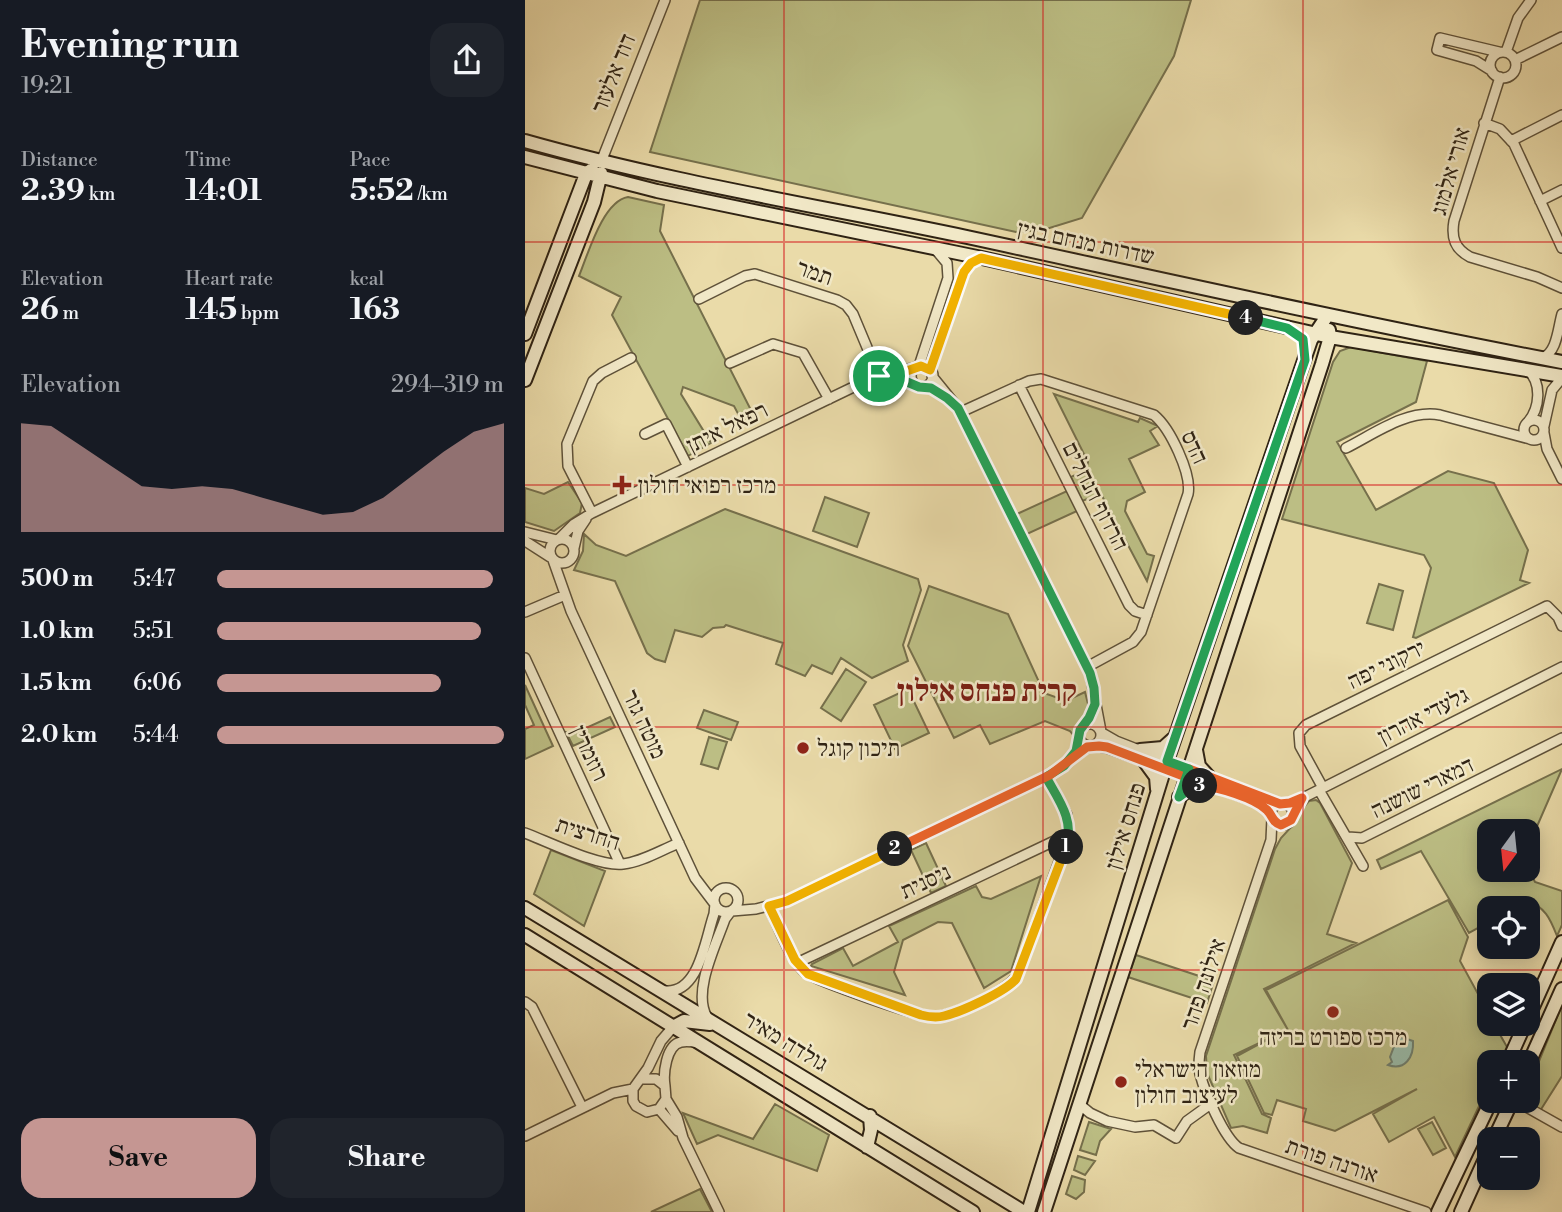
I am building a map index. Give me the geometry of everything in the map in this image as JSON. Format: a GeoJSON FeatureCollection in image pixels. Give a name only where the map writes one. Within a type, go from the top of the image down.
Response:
{"type":"FeatureCollection","features":[{"type":"Feature","properties":{"kind":"street","name":"דוד אלעזר"},"geometry":{"type":"LineString","coordinates":[[525,380],[594,202],[602,178],[601,162],[665,0]]}},
{"type":"Feature","properties":{"kind":"street"},"geometry":{"type":"LineString","coordinates":[[1496,74],[1491,59],[1503,52],[1518,18],[1531,0]]}},
{"type":"Feature","properties":{"kind":"street"},"geometry":{"type":"LineString","coordinates":[[1515,60],[1562,37]]}},
{"type":"Feature","properties":{"kind":"street"},"geometry":{"type":"LineString","coordinates":[[1440,38],[1503,52],[1515,60],[1511,75],[1496,74],[1478,62],[1437,50],[1440,38]]}},
{"type":"Feature","properties":{"kind":"street","name":"אורי אלמוג"},"geometry":{"type":"LineString","coordinates":[[1496,74],[1454,221],[1455,243],[1460,251],[1470,257],[1537,277],[1562,288]]}},
{"type":"Feature","properties":{"kind":"street"},"geometry":{"type":"LineString","coordinates":[[1511,141],[1562,115]]}},
{"type":"Feature","properties":{"kind":"street"},"geometry":{"type":"LineString","coordinates":[[1484,122],[1500,130],[1511,141],[1562,248]]}},
{"type":"Feature","properties":{"kind":"street","name":"שדרות מנחם בגין"},"geometry":{"type":"LineString","coordinates":[[525,141],[601,162],[980,240],[1327,316],[1562,362]]}},
{"type":"Feature","properties":{"kind":"street","name":"שדרות מנחם בגין"},"geometry":{"type":"LineString","coordinates":[[525,157],[617,182],[929,246],[1315,334],[1562,377]]}},
{"type":"Feature","properties":{"kind":"street","name":"דוד אלעזר"},"geometry":{"type":"LineString","coordinates":[[586,174],[601,162]]}},
{"type":"Feature","properties":{"kind":"street"},"geometry":{"type":"LineString","coordinates":[[525,334],[586,174]]}},
{"type":"Feature","properties":{"kind":"street"},"geometry":{"type":"LineString","coordinates":[[594,202],[602,192],[617,182]]}},
{"type":"Feature","properties":{"kind":"street"},"geometry":{"type":"LineString","coordinates":[[1540,201],[1562,190]]}},
{"type":"Feature","properties":{"kind":"street"},"geometry":{"type":"LineString","coordinates":[[913,383],[911,375],[917,367],[948,278],[944,256],[929,246]]}},
{"type":"Feature","properties":{"kind":"street"},"geometry":{"type":"LineString","coordinates":[[924,387],[931,382],[931,373],[964,272],[971,263],[985,259]]}},
{"type":"Feature","properties":{"kind":"street","name":"תמר"},"geometry":{"type":"LineString","coordinates":[[699,299],[745,275],[755,274],[837,300],[852,312],[879,376]]}},
{"type":"Feature","properties":{"kind":"street"},"geometry":{"type":"LineString","coordinates":[[1542,358],[1552,350],[1562,314]]}},
{"type":"Feature","properties":{"kind":"street","name":"פנחס אילון"},"geometry":{"type":"LineString","coordinates":[[1026,1212],[1175,736],[1305,360],[1315,334],[1327,316]]}},
{"type":"Feature","properties":{"kind":"street","name":"פנחס אילון"},"geometry":{"type":"LineString","coordinates":[[1047,1212],[1050,1193],[1322,364],[1330,337],[1327,316]]}},
{"type":"Feature","properties":{"kind":"street"},"geometry":{"type":"LineString","coordinates":[[1287,328],[1303,339],[1305,360]]}},
{"type":"Feature","properties":{"kind":"street"},"geometry":{"type":"LineString","coordinates":[[1322,364],[1334,348],[1352,341]]}},
{"type":"Feature","properties":{"kind":"street"},"geometry":{"type":"LineString","coordinates":[[730,363],[773,344],[803,353],[829,399]]}},
{"type":"Feature","properties":{"kind":"street"},"geometry":{"type":"LineString","coordinates":[[525,612],[563,591],[565,571],[578,531],[592,513],[567,463],[567,444],[593,381],[602,373],[631,358]]}},
{"type":"Feature","properties":{"kind":"street"},"geometry":{"type":"LineString","coordinates":[[715,903],[721,911],[731,911],[768,907],[787,901],[1046,777],[1101,740],[1093,682],[1087,667],[959,410],[931,373],[917,367]]}},
{"type":"Feature","properties":{"kind":"street","name":"רפאל איתן"},"geometry":{"type":"LineString","coordinates":[[558,539],[574,524],[592,513],[829,399],[879,376],[917,367]]}},
{"type":"Feature","properties":{"kind":"street"},"geometry":{"type":"LineString","coordinates":[[1504,433],[1518,431],[1533,414],[1538,389],[1535,378],[1528,370]]}},
{"type":"Feature","properties":{"kind":"street"},"geometry":{"type":"LineString","coordinates":[[879,376],[913,383],[938,392],[959,410]]}},
{"type":"Feature","properties":{"kind":"street"},"geometry":{"type":"LineString","coordinates":[[1346,448],[1410,416],[1425,413],[1531,440],[1541,438],[1552,390],[1562,377]]}},
{"type":"Feature","properties":{"kind":"street","name":"הדס"},"geometry":{"type":"LineString","coordinates":[[959,410],[1034,380],[1050,380],[1148,412],[1158,418],[1187,473],[1189,487],[1147,615],[1136,639],[1087,667]]}},
{"type":"Feature","properties":{"kind":"street","name":"הרדוף הנחלים"},"geometry":{"type":"LineString","coordinates":[[1019,385],[1129,605],[1135,611],[1147,615]]}},
{"type":"Feature","properties":{"kind":"street"},"geometry":{"type":"LineString","coordinates":[[1526,424],[1537,420],[1544,429],[1545,442],[1562,479]]}},
{"type":"Feature","properties":{"kind":"street"},"geometry":{"type":"LineString","coordinates":[[645,434],[666,424],[688,467]]}},
{"type":"Feature","properties":{"kind":"street"},"geometry":{"type":"LineString","coordinates":[[1526,424],[1524,434],[1551,457]]}},
{"type":"Feature","properties":{"kind":"street"},"geometry":{"type":"LineString","coordinates":[[525,532],[568,541],[574,548]]}},
{"type":"Feature","properties":{"kind":"street"},"geometry":{"type":"LineString","coordinates":[[552,559],[550,546],[558,539]]}},
{"type":"Feature","properties":{"kind":"street"},"geometry":{"type":"LineString","coordinates":[[525,541],[562,563],[571,559]]}},
{"type":"Feature","properties":{"kind":"street","name":"מוטה גור"},"geometry":{"type":"LineString","coordinates":[[552,559],[563,591],[695,878],[715,903]]}},
{"type":"Feature","properties":{"kind":"street","name":"ירקוני יפה"},"geometry":{"type":"LineString","coordinates":[[1321,789],[1299,743],[1299,733],[1304,727],[1546,606],[1558,617],[1562,626]]}},
{"type":"Feature","properties":{"kind":"street","name":"רוזמרין"},"geometry":{"type":"LineString","coordinates":[[525,658],[620,864]]}},
{"type":"Feature","properties":{"kind":"street","name":"גלעדי אהרון"},"geometry":{"type":"LineString","coordinates":[[1282,804],[1321,789],[1562,667]]}},
{"type":"Feature","properties":{"kind":"street"},"geometry":{"type":"LineString","coordinates":[[1071,759],[1080,730],[1090,716],[1095,701]]}},
{"type":"Feature","properties":{"kind":"street"},"geometry":{"type":"LineString","coordinates":[[1083,726],[1091,724],[1142,756],[1156,777],[1157,792]]}},
{"type":"Feature","properties":{"kind":"street"},"geometry":{"type":"LineString","coordinates":[[1142,756],[1163,748],[1175,736]]}},
{"type":"Feature","properties":{"kind":"street"},"geometry":{"type":"LineString","coordinates":[[1079,737],[1083,743],[1092,746],[1142,756],[1211,782],[1290,806],[1293,814]]}},
{"type":"Feature","properties":{"kind":"street","name":"דמארי שושנה"},"geometry":{"type":"LineString","coordinates":[[1321,789],[1342,833],[1348,837],[1362,838],[1562,738]]}},
{"type":"Feature","properties":{"kind":"street"},"geometry":{"type":"LineString","coordinates":[[1196,746],[1199,766],[1211,782],[1267,809],[1278,824],[1286,824],[1291,820],[1302,798]]}},
{"type":"Feature","properties":{"kind":"street"},"geometry":{"type":"LineString","coordinates":[[768,907],[797,963],[814,977],[928,1016],[953,1013],[1006,989],[1018,974],[1069,834],[1067,815],[1046,777]]}},
{"type":"Feature","properties":{"kind":"street"},"geometry":{"type":"LineString","coordinates":[[1179,797],[1191,788],[1211,782]]}},
{"type":"Feature","properties":{"kind":"street"},"geometry":{"type":"LineString","coordinates":[[1272,817],[1273,808],[1282,804]]}},
{"type":"Feature","properties":{"kind":"street","name":"אילונה פהר"},"geometry":{"type":"LineString","coordinates":[[1265,1158],[1233,1143],[1200,1075],[1200,1052],[1271,840],[1272,817]]}},
{"type":"Feature","properties":{"kind":"street","name":"אילונה פהר"},"geometry":{"type":"LineString","coordinates":[[1271,840],[1286,824]]}},
{"type":"Feature","properties":{"kind":"street","name":"החרצית"},"geometry":{"type":"LineString","coordinates":[[525,833],[605,863],[620,864],[636,861],[679,843]]}},
{"type":"Feature","properties":{"kind":"street","name":"ניסנית"},"geometry":{"type":"LineString","coordinates":[[797,963],[1069,834]]}},
{"type":"Feature","properties":{"kind":"street"},"geometry":{"type":"LineString","coordinates":[[1348,837],[1363,866]]}},
{"type":"Feature","properties":{"kind":"street"},"geometry":{"type":"LineString","coordinates":[[695,878],[708,886],[733,890],[748,904],[768,907]]}},
{"type":"Feature","properties":{"kind":"street"},"geometry":{"type":"LineString","coordinates":[[663,991],[673,992],[691,980],[714,914],[716,893],[725,888]]}},
{"type":"Feature","properties":{"kind":"street"},"geometry":{"type":"LineString","coordinates":[[714,1023],[702,1005],[702,989],[725,919],[737,905],[738,896]]}},
{"type":"Feature","properties":{"kind":"street","name":"גולדה מאיר"},"geometry":{"type":"LineString","coordinates":[[525,908],[1026,1212]]}},
{"type":"Feature","properties":{"kind":"street","name":"גולדה מאיר"},"geometry":{"type":"LineString","coordinates":[[525,935],[973,1212]]}},
{"type":"Feature","properties":{"kind":"street"},"geometry":{"type":"LineString","coordinates":[[1540,991],[1562,942]]}},
{"type":"Feature","properties":{"kind":"street"},"geometry":{"type":"LineString","coordinates":[[1535,1050],[1562,989]]}},
{"type":"Feature","properties":{"kind":"street"},"geometry":{"type":"LineString","coordinates":[[525,1002],[532,1007],[582,1107]]}},
{"type":"Feature","properties":{"kind":"street"},"geometry":{"type":"LineString","coordinates":[[659,1019],[665,1029],[641,1079],[633,1089],[633,1101],[647,1112],[659,1109],[666,1099]]}},
{"type":"Feature","properties":{"kind":"street"},"geometry":{"type":"LineString","coordinates":[[661,1041],[673,1027],[684,1021],[714,1023]]}},
{"type":"Feature","properties":{"kind":"street"},"geometry":{"type":"LineString","coordinates":[[699,1043],[680,1041],[673,1047],[663,1072],[664,1086],[666,1099],[677,1117],[683,1138],[719,1212]]}},
{"type":"Feature","properties":{"kind":"street"},"geometry":{"type":"LineString","coordinates":[[641,1079],[656,1079],[664,1086]]}},
{"type":"Feature","properties":{"kind":"street"},"geometry":{"type":"LineString","coordinates":[[525,1136],[613,1093],[633,1089]]}},
{"type":"Feature","properties":{"kind":"street"},"geometry":{"type":"LineString","coordinates":[[1079,1104],[1107,1121],[1135,1127],[1154,1125],[1176,1138],[1187,1121],[1212,1103]]}},
{"type":"Feature","properties":{"kind":"street"},"geometry":{"type":"LineString","coordinates":[[659,1109],[683,1138]]}},
{"type":"Feature","properties":{"kind":"street"},"geometry":{"type":"LineString","coordinates":[[1438,1212],[1485,1113]]}},
{"type":"Feature","properties":{"kind":"street"},"geometry":{"type":"LineString","coordinates":[[1536,1113],[1562,1127]]}},
{"type":"Feature","properties":{"kind":"street"},"geometry":{"type":"LineString","coordinates":[[867,1147],[871,1130],[870,1116]]}},
{"type":"Feature","properties":{"kind":"street","name":"אורנה פורת"},"geometry":{"type":"LineString","coordinates":[[1265,1158],[1426,1212]]}},
{"type":"Feature","properties":{"kind":"street"},"geometry":{"type":"LineString","coordinates":[[1461,1212],[1477,1177]]}},
{"type":"Feature","properties":{"kind":"street"},"geometry":{"type":"LineString","coordinates":[[995,1194],[1004,1198],[1018,1198],[1036,1187]]}},
{"type":"Feature","properties":{"kind":"green space"},"geometry":{"type":"Polygon","coordinates":[[[700,0],[1191,0],[1174,56],[1082,218],[1043,230],[1016,232],[650,152],[700,0]]]}},
{"type":"Feature","properties":{"kind":"green space"},"geometry":{"type":"Polygon","coordinates":[[[628,197],[664,205],[660,231],[756,420],[744,425],[734,406],[683,387],[681,394],[711,443],[688,456],[612,315],[621,297],[579,276],[604,218],[619,201],[628,197]]]}},
{"type":"Feature","properties":{"kind":"green space"},"geometry":{"type":"Polygon","coordinates":[[[1351,347],[1427,361],[1416,402],[1337,442],[1376,510],[1448,471],[1494,483],[1528,550],[1520,580],[1529,583],[1416,638],[1413,637],[1431,568],[1424,555],[1282,519],[1333,362],[1340,351],[1351,347]]]}},
{"type":"Feature","properties":{"kind":"green space"},"geometry":{"type":"Polygon","coordinates":[[[1054,394],[1138,422],[1140,418],[1158,426],[1150,431],[1159,445],[1129,459],[1145,492],[1127,501],[1125,511],[1147,554],[1154,556],[1147,581],[1101,494],[1082,501],[1071,477],[1086,470],[1088,462],[1054,394]]]}},
{"type":"Feature","properties":{"kind":"green space"},"geometry":{"type":"Polygon","coordinates":[[[568,482],[582,503],[580,513],[554,531],[525,522],[525,488],[544,494],[568,482]]]}},
{"type":"Feature","properties":{"kind":"green space"},"geometry":{"type":"Polygon","coordinates":[[[1067,491],[1077,511],[1027,534],[1017,514],[1067,491]]]}},
{"type":"Feature","properties":{"kind":"green space"},"geometry":{"type":"Polygon","coordinates":[[[825,497],[869,513],[857,547],[813,531],[825,497]]]}},
{"type":"Feature","properties":{"kind":"green space"},"geometry":{"type":"Polygon","coordinates":[[[725,509],[918,579],[921,590],[903,645],[908,661],[872,678],[841,658],[832,674],[812,665],[805,676],[776,664],[783,643],[726,625],[713,628],[702,637],[675,630],[665,662],[647,653],[615,581],[574,570],[583,551],[584,534],[596,545],[626,556],[725,509]]]}},
{"type":"Feature","properties":{"kind":"green space"},"geometry":{"type":"Polygon","coordinates":[[[1379,584],[1403,591],[1393,630],[1367,623],[1379,584]]]}},
{"type":"Feature","properties":{"kind":"green space"},"geometry":{"type":"Polygon","coordinates":[[[929,586],[1008,614],[1044,693],[1066,701],[1085,692],[1089,708],[1075,732],[1075,737],[1070,731],[1045,721],[990,744],[980,725],[954,738],[908,646],[929,586]]]}},
{"type":"Feature","properties":{"kind":"green space"},"geometry":{"type":"Polygon","coordinates":[[[846,669],[866,682],[841,721],[821,708],[846,669]]]}},
{"type":"Feature","properties":{"kind":"green space"},"geometry":{"type":"Polygon","coordinates":[[[525,685],[553,746],[525,759],[525,729],[534,725],[525,705],[525,685]]]}},
{"type":"Feature","properties":{"kind":"green space"},"geometry":{"type":"Polygon","coordinates":[[[908,689],[929,733],[895,749],[874,705],[908,689]]]}},
{"type":"Feature","properties":{"kind":"green space"},"geometry":{"type":"Polygon","coordinates":[[[704,710],[738,722],[731,740],[697,728],[704,710]]]}},
{"type":"Feature","properties":{"kind":"green space"},"geometry":{"type":"Polygon","coordinates":[[[610,717],[615,727],[573,746],[566,732],[573,734],[610,717]]]}},
{"type":"Feature","properties":{"kind":"green space"},"geometry":{"type":"Polygon","coordinates":[[[709,737],[727,742],[718,769],[701,764],[709,737]]]}},
{"type":"Feature","properties":{"kind":"green space"},"geometry":{"type":"Polygon","coordinates":[[[1562,769],[1540,819],[1477,819],[1477,882],[1535,882],[1562,891],[1562,925],[1557,936],[1540,908],[1540,896],[1477,896],[1477,929],[1469,933],[1421,851],[1381,869],[1377,860],[1562,769]]]}},
{"type":"Feature","properties":{"kind":"green space"},"geometry":{"type":"Polygon","coordinates":[[[1316,800],[1320,803],[1352,863],[1327,934],[1356,943],[1264,989],[1288,1030],[1266,990],[1448,900],[1468,937],[1460,961],[1477,992],[1477,1036],[1501,1036],[1507,1047],[1506,1050],[1477,1050],[1477,1110],[1455,1157],[1434,1117],[1389,1142],[1373,1114],[1417,1089],[1335,1131],[1303,1121],[1306,1109],[1277,1100],[1272,1115],[1264,1113],[1237,1056],[1272,1037],[1234,1055],[1262,1114],[1271,1118],[1267,1133],[1243,1126],[1231,1128],[1207,1073],[1206,1056],[1275,849],[1309,801],[1316,800]]]}},
{"type":"Feature","properties":{"kind":"green space"},"geometry":{"type":"Polygon","coordinates":[[[926,843],[946,886],[931,893],[911,850],[926,843]]]}},
{"type":"Feature","properties":{"kind":"green space"},"geometry":{"type":"Polygon","coordinates":[[[551,850],[605,871],[584,926],[534,894],[551,850]]]}},
{"type":"Feature","properties":{"kind":"green space"},"geometry":{"type":"Polygon","coordinates":[[[1041,876],[1011,971],[984,988],[952,923],[938,922],[903,940],[894,972],[905,995],[811,966],[843,948],[853,966],[898,942],[889,926],[976,886],[982,897],[991,899],[1041,876]]]}},
{"type":"Feature","properties":{"kind":"green space"},"geometry":{"type":"Polygon","coordinates":[[[1136,955],[1214,981],[1207,1003],[1128,977],[1136,955]]]}},
{"type":"Feature","properties":{"kind":"green space"},"geometry":{"type":"Polygon","coordinates":[[[1562,1005],[1562,1076],[1540,1111],[1540,1059],[1562,1005]]]}},
{"type":"Feature","properties":{"kind":"green space"},"geometry":{"type":"Polygon","coordinates":[[[775,1104],[829,1135],[817,1171],[718,1135],[697,1144],[683,1113],[753,1139],[775,1104]]]}},
{"type":"Feature","properties":{"kind":"green space"},"geometry":{"type":"Polygon","coordinates":[[[1089,1122],[1111,1129],[1100,1141],[1096,1155],[1080,1150],[1089,1122]]]}},
{"type":"Feature","properties":{"kind":"green space"},"geometry":{"type":"Polygon","coordinates":[[[1432,1122],[1446,1148],[1433,1155],[1418,1129],[1432,1122]]]}},
{"type":"Feature","properties":{"kind":"green space"},"geometry":{"type":"Polygon","coordinates":[[[1078,1156],[1095,1161],[1085,1175],[1074,1170],[1078,1156]]]}},
{"type":"Feature","properties":{"kind":"green space"},"geometry":{"type":"Polygon","coordinates":[[[1072,1176],[1085,1180],[1084,1192],[1076,1199],[1066,1194],[1072,1176]]]}},
{"type":"Feature","properties":{"kind":"green space"},"geometry":{"type":"Polygon","coordinates":[[[700,1189],[712,1212],[651,1212],[700,1189]]]}},
{"type":"Feature","properties":{"kind":"shaded area"},"geometry":{"type":"Polygon","coordinates":[[[1398,1036],[1413,1041],[1412,1052],[1404,1064],[1388,1065],[1392,1062],[1390,1057],[1398,1036]]]}},
{"type":"Feature","properties":{"kind":"place","name":"מרכז רפואי חולון"},"geometry":{"type":"Point","coordinates":[622,485]}},
{"type":"Feature","properties":{"kind":"place","name":"תיכון קוגל"},"geometry":{"type":"Point","coordinates":[803,748]}},
{"type":"Feature","properties":{"kind":"place","name":"מרכז ספורט בריזה"},"geometry":{"type":"Point","coordinates":[1333,1012]}},
{"type":"Feature","properties":{"kind":"place","name":"מוזאון הישראלי לעיצוב חולון"},"geometry":{"type":"Point","coordinates":[1121,1082]}},
{"type":"Feature","properties":{"kind":"district","name":"קרית פנחס אילון"},"geometry":{"type":"Point","coordinates":[987,691]}},
{"type":"Feature","properties":{"kind":"route"},"geometry":{"type":"LineString","coordinates":[[879,376],[901,373],[921,366],[930,370],[965,268],[981,258],[1287,328],[1303,339],[1305,360],[1167,761],[1189,769],[1179,797],[1191,788],[1213,786],[1259,804],[1267,809],[1278,824],[1285,825],[1291,820],[1302,798],[1280,804],[1189,769],[1186,777],[1107,747],[1089,746],[1064,766],[1054,773],[1046,777],[787,901],[769,906],[795,960],[808,974],[921,1015],[937,1017],[953,1013],[1006,989],[1017,977],[1069,837],[1067,815],[1046,777],[1064,766],[1073,756],[1080,730],[1092,712],[1095,694],[1090,673],[958,408],[931,388],[879,376]]}}]}
